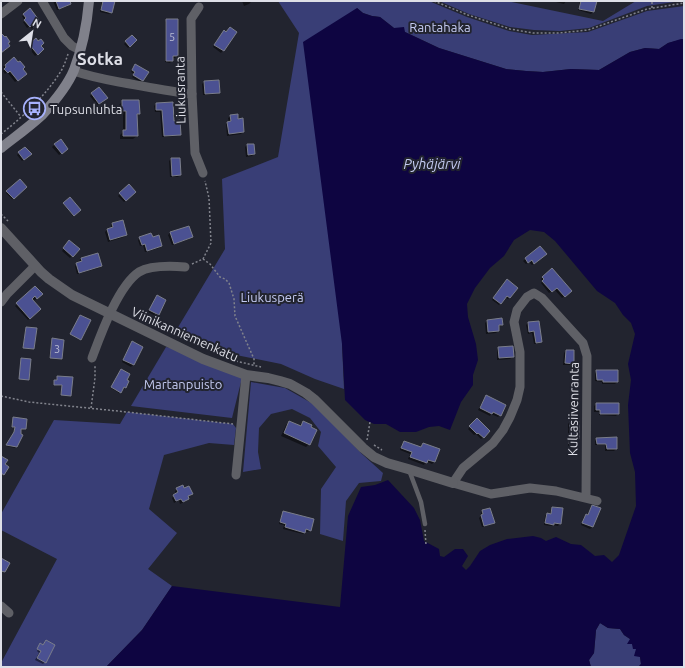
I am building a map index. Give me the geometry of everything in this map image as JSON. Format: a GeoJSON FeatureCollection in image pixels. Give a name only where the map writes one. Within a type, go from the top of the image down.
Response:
{"type":"FeatureCollection","features":[{"type":"Feature","properties":{"kind":"main road"},"geometry":{"type":"LineString","coordinates":[[1,148],[45,112],[61,92],[74,71],[76,48],[86,25],[89,1]]}},
{"type":"Feature","properties":{"kind":"street"},"geometry":{"type":"LineString","coordinates":[[1,14],[18,1]]}},
{"type":"Feature","properties":{"kind":"street"},"geometry":{"type":"LineString","coordinates":[[42,1],[64,38],[76,48]]}},
{"type":"Feature","properties":{"kind":"street","name":"Liukusranta"},"geometry":{"type":"LineString","coordinates":[[199,7],[192,18],[192,94],[195,153],[203,173]]}},
{"type":"Feature","properties":{"kind":"street"},"geometry":{"type":"LineString","coordinates":[[74,71],[85,75],[192,94]]}},
{"type":"Feature","properties":{"kind":"street","name":"Viinikanniemenkatu"},"geometry":{"type":"LineString","coordinates":[[1,228],[48,279],[72,295],[203,359],[246,375],[268,378],[290,384],[316,400],[369,454],[381,461],[453,483]]}},
{"type":"Feature","properties":{"kind":"street"},"geometry":{"type":"LineString","coordinates":[[1,302],[35,266]]}},
{"type":"Feature","properties":{"kind":"street"},"geometry":{"type":"LineString","coordinates":[[92,358],[110,314],[125,286],[132,278],[140,271],[154,267],[185,267]]}},
{"type":"Feature","properties":{"kind":"street","name":"Kultasiivenranta"},"geometry":{"type":"LineString","coordinates":[[453,483],[463,468],[493,443],[503,430],[510,417],[517,400],[520,387],[520,352],[514,322],[517,310],[527,297],[534,293],[542,298],[583,343],[587,356],[586,498]]}},
{"type":"Feature","properties":{"kind":"street"},"geometry":{"type":"LineString","coordinates":[[236,475],[246,375]]}},
{"type":"Feature","properties":{"kind":"street"},"geometry":{"type":"LineString","coordinates":[[453,483],[491,494],[530,488],[556,491],[597,500]]}},
{"type":"Feature","properties":{"kind":"street"},"geometry":{"type":"LineString","coordinates":[[1,606],[9,613]]}},
{"type":"Feature","properties":{"kind":"lane"},"geometry":{"type":"LineString","coordinates":[[408,468],[421,502],[425,524]]}},
{"type":"Feature","properties":{"kind":"path"},"geometry":{"type":"LineString","coordinates":[[434,1],[468,16],[510,29],[533,33],[588,30],[647,9],[684,3]]}},
{"type":"Feature","properties":{"kind":"path"},"geometry":{"type":"LineString","coordinates":[[652,1],[652,8]]}},
{"type":"Feature","properties":{"kind":"path"},"geometry":{"type":"LineString","coordinates":[[1,134],[49,90],[76,48]]}},
{"type":"Feature","properties":{"kind":"path"},"geometry":{"type":"LineString","coordinates":[[1,92],[21,117]]}},
{"type":"Feature","properties":{"kind":"path"},"geometry":{"type":"LineString","coordinates":[[185,267],[204,259],[210,243],[209,198],[203,173]]}},
{"type":"Feature","properties":{"kind":"path"},"geometry":{"type":"LineString","coordinates":[[1,214],[11,226]]}},
{"type":"Feature","properties":{"kind":"path"},"geometry":{"type":"LineString","coordinates":[[204,259],[229,283],[234,299],[235,316],[254,359],[254,366]]}},
{"type":"Feature","properties":{"kind":"path"},"geometry":{"type":"LineString","coordinates":[[92,358],[96,370],[92,408]]}},
{"type":"Feature","properties":{"kind":"path"},"geometry":{"type":"LineString","coordinates":[[232,360],[266,369]]}},
{"type":"Feature","properties":{"kind":"path"},"geometry":{"type":"LineString","coordinates":[[1,396],[29,402],[242,425]]}},
{"type":"Feature","properties":{"kind":"path"},"geometry":{"type":"LineString","coordinates":[[367,440],[370,422]]}},
{"type":"Feature","properties":{"kind":"path"},"geometry":{"type":"LineString","coordinates":[[372,444],[384,451]]}},
{"type":"Feature","properties":{"kind":"path"},"geometry":{"type":"LineString","coordinates":[[425,524],[426,545]]}},
{"type":"Feature","properties":{"kind":"green space","name":"Liukusperä"},"geometry":{"type":"Polygon","coordinates":[[[278,1],[429,1],[467,17],[509,31],[532,35],[588,32],[647,11],[684,6],[684,39],[668,43],[659,49],[645,48],[630,52],[599,70],[571,69],[543,72],[526,71],[506,69],[439,48],[394,28],[380,17],[363,13],[357,8],[342,344],[344,389],[315,379],[281,364],[226,353],[177,329],[225,249],[222,179],[278,157],[299,33],[278,1]]]}},
{"type":"Feature","properties":{"kind":"green space","name":"Rantahaka"},"geometry":{"type":"Polygon","coordinates":[[[439,1],[507,1],[603,21],[636,1],[681,1],[647,6],[589,28],[560,31],[510,27],[469,14],[439,1]]]}},
{"type":"Feature","properties":{"kind":"green space","name":"Martanpuisto"},"geometry":{"type":"Polygon","coordinates":[[[166,347],[242,378],[232,418],[131,406],[166,347]]]}},
{"type":"Feature","properties":{"kind":"green space"},"geometry":{"type":"Polygon","coordinates":[[[251,382],[285,388],[315,405],[362,454],[383,473],[381,481],[359,483],[346,501],[343,541],[320,534],[321,489],[336,467],[318,446],[321,432],[310,418],[292,409],[271,414],[259,428],[258,452],[261,469],[243,472],[251,382]]]}},
{"type":"Feature","properties":{"kind":"green space"},"geometry":{"type":"Polygon","coordinates":[[[127,412],[233,424],[236,428],[234,445],[209,443],[164,455],[149,509],[177,533],[148,569],[172,586],[142,630],[106,667],[1,667],[1,663],[57,559],[1,530],[1,514],[54,420],[120,424],[127,412]]]}},
{"type":"Feature","properties":{"kind":"green space"},"geometry":{"type":"Polygon","coordinates":[[[600,623],[608,628],[620,629],[624,635],[630,639],[640,657],[641,664],[638,667],[591,667],[589,660],[594,653],[596,630],[600,623]]]}},
{"type":"Feature","properties":{"kind":"water","name":"Pyhäjärvi"},"geometry":{"type":"Polygon","coordinates":[[[357,8],[363,13],[380,17],[394,28],[404,27],[405,32],[439,48],[506,69],[526,71],[543,72],[571,69],[599,70],[630,52],[645,48],[659,49],[668,43],[684,39],[684,667],[638,667],[641,664],[640,657],[634,656],[636,649],[633,649],[632,644],[627,644],[630,639],[624,635],[620,629],[608,628],[600,623],[596,630],[594,653],[589,660],[591,667],[106,667],[142,630],[172,586],[340,607],[348,516],[361,487],[375,485],[388,480],[414,508],[420,520],[424,541],[439,549],[440,556],[444,557],[455,549],[463,549],[468,556],[462,566],[466,570],[480,551],[490,545],[507,539],[533,536],[546,541],[556,537],[571,544],[581,545],[595,556],[604,555],[612,562],[619,555],[636,506],[635,472],[630,453],[628,405],[631,380],[628,364],[635,334],[631,323],[623,315],[615,303],[597,291],[555,241],[544,232],[530,230],[514,240],[504,256],[490,268],[475,288],[467,304],[468,317],[476,344],[478,360],[473,375],[473,385],[461,402],[450,430],[439,426],[429,427],[416,432],[400,432],[386,424],[374,424],[365,420],[345,400],[342,344],[303,42],[357,8]]]}},
{"type":"Feature","properties":{"kind":"building"},"geometry":{"type":"Polygon","coordinates":[[[56,1],[70,1],[71,4],[59,9],[56,1]]]}},
{"type":"Feature","properties":{"kind":"building"},"geometry":{"type":"Polygon","coordinates":[[[103,1],[115,1],[112,13],[101,10],[103,1]]]}},
{"type":"Feature","properties":{"kind":"building"},"geometry":{"type":"Polygon","coordinates":[[[581,1],[597,1],[594,12],[579,9],[581,1]]]}},
{"type":"Feature","properties":{"kind":"building"},"geometry":{"type":"Polygon","coordinates":[[[30,8],[41,23],[34,28],[32,25],[30,27],[24,20],[26,18],[23,14],[30,8]]]}},
{"type":"Feature","properties":{"kind":"building"},"geometry":{"type":"Polygon","coordinates":[[[166,19],[178,19],[178,56],[173,56],[173,61],[166,61],[166,19]]]}},
{"type":"Feature","properties":{"kind":"building"},"geometry":{"type":"Polygon","coordinates":[[[230,27],[237,32],[224,51],[214,45],[224,30],[226,32],[230,27]]]}},
{"type":"Feature","properties":{"kind":"building"},"geometry":{"type":"Polygon","coordinates":[[[1,33],[5,37],[6,36],[10,42],[8,43],[10,46],[1,53],[1,33]]]}},
{"type":"Feature","properties":{"kind":"building"},"geometry":{"type":"Polygon","coordinates":[[[132,35],[137,40],[130,47],[125,41],[132,35]]]}},
{"type":"Feature","properties":{"kind":"building"},"geometry":{"type":"Polygon","coordinates":[[[36,38],[38,41],[41,39],[44,43],[41,46],[44,49],[38,55],[29,44],[36,38]]]}},
{"type":"Feature","properties":{"kind":"building"},"geometry":{"type":"Polygon","coordinates":[[[14,57],[25,67],[23,69],[27,74],[18,81],[10,71],[8,73],[4,69],[6,67],[5,65],[14,57]]]}},
{"type":"Feature","properties":{"kind":"building"},"geometry":{"type":"Polygon","coordinates":[[[135,64],[149,72],[143,81],[133,75],[135,72],[132,70],[135,64]]]}},
{"type":"Feature","properties":{"kind":"building"},"geometry":{"type":"Polygon","coordinates":[[[219,80],[220,93],[205,94],[204,81],[219,80]]]}},
{"type":"Feature","properties":{"kind":"building"},"geometry":{"type":"Polygon","coordinates":[[[99,87],[108,98],[99,104],[91,93],[99,87]]]}},
{"type":"Feature","properties":{"kind":"building"},"geometry":{"type":"Polygon","coordinates":[[[122,100],[139,100],[140,114],[137,114],[138,136],[123,136],[123,130],[126,130],[126,111],[122,111],[122,100]]]}},
{"type":"Feature","properties":{"kind":"building"},"geometry":{"type":"Polygon","coordinates":[[[173,102],[174,121],[180,120],[181,135],[164,136],[162,110],[156,110],[156,103],[173,102]]]}},
{"type":"Feature","properties":{"kind":"building"},"geometry":{"type":"Polygon","coordinates":[[[238,114],[238,119],[243,118],[244,132],[229,134],[227,122],[231,121],[230,115],[238,114]]]}},
{"type":"Feature","properties":{"kind":"building"},"geometry":{"type":"Polygon","coordinates":[[[61,139],[68,149],[62,154],[54,144],[61,139]]]}},
{"type":"Feature","properties":{"kind":"building"},"geometry":{"type":"Polygon","coordinates":[[[247,144],[254,144],[255,154],[248,155],[247,144]]]}},
{"type":"Feature","properties":{"kind":"building"},"geometry":{"type":"Polygon","coordinates":[[[25,147],[32,154],[24,160],[18,152],[25,147]]]}},
{"type":"Feature","properties":{"kind":"building"},"geometry":{"type":"Polygon","coordinates":[[[171,158],[180,158],[181,175],[172,176],[171,158]]]}},
{"type":"Feature","properties":{"kind":"building"},"geometry":{"type":"Polygon","coordinates":[[[20,179],[27,187],[14,199],[6,191],[20,179]]]}},
{"type":"Feature","properties":{"kind":"building"},"geometry":{"type":"Polygon","coordinates":[[[129,184],[136,192],[126,201],[119,193],[129,184]]]}},
{"type":"Feature","properties":{"kind":"building"},"geometry":{"type":"Polygon","coordinates":[[[70,197],[81,210],[74,216],[63,203],[70,197]]]}},
{"type":"Feature","properties":{"kind":"building"},"geometry":{"type":"Polygon","coordinates":[[[123,220],[127,235],[110,240],[107,229],[113,227],[112,223],[123,220]]]}},
{"type":"Feature","properties":{"kind":"building"},"geometry":{"type":"Polygon","coordinates":[[[189,226],[193,237],[174,244],[170,232],[189,226]]]}},
{"type":"Feature","properties":{"kind":"building"},"geometry":{"type":"Polygon","coordinates":[[[151,233],[153,237],[159,235],[162,246],[147,251],[145,244],[142,245],[139,237],[151,233]]]}},
{"type":"Feature","properties":{"kind":"building"},"geometry":{"type":"Polygon","coordinates":[[[69,240],[80,249],[73,257],[63,248],[69,240]]]}},
{"type":"Feature","properties":{"kind":"building"},"geometry":{"type":"Polygon","coordinates":[[[540,246],[547,254],[534,264],[532,260],[528,263],[525,258],[540,246]]]}},
{"type":"Feature","properties":{"kind":"building"},"geometry":{"type":"Polygon","coordinates":[[[98,253],[102,266],[79,273],[76,263],[82,261],[81,258],[98,253]]]}},
{"type":"Feature","properties":{"kind":"building"},"geometry":{"type":"Polygon","coordinates":[[[552,268],[572,291],[565,297],[557,288],[552,292],[542,281],[544,279],[542,277],[552,268]]]}},
{"type":"Feature","properties":{"kind":"building"},"geometry":{"type":"Polygon","coordinates":[[[507,279],[518,288],[510,298],[507,296],[501,304],[493,298],[507,279]]]}},
{"type":"Feature","properties":{"kind":"building"},"geometry":{"type":"Polygon","coordinates":[[[35,286],[43,294],[37,299],[35,296],[32,299],[41,309],[30,319],[16,303],[35,286]]]}},
{"type":"Feature","properties":{"kind":"building"},"geometry":{"type":"Polygon","coordinates":[[[157,295],[166,300],[159,315],[149,310],[157,295]]]}},
{"type":"Feature","properties":{"kind":"building"},"geometry":{"type":"Polygon","coordinates":[[[80,315],[91,320],[81,340],[70,334],[80,315]]]}},
{"type":"Feature","properties":{"kind":"building"},"geometry":{"type":"Polygon","coordinates":[[[502,318],[503,325],[499,325],[499,331],[488,332],[487,320],[502,318]]]}},
{"type":"Feature","properties":{"kind":"building"},"geometry":{"type":"Polygon","coordinates":[[[539,321],[542,342],[536,343],[534,331],[529,332],[528,322],[539,321]]]}},
{"type":"Feature","properties":{"kind":"building"},"geometry":{"type":"Polygon","coordinates":[[[26,327],[37,328],[34,349],[23,348],[26,327]]]}},
{"type":"Feature","properties":{"kind":"building"},"geometry":{"type":"Polygon","coordinates":[[[52,338],[64,340],[62,359],[50,358],[52,338]]]}},
{"type":"Feature","properties":{"kind":"building"},"geometry":{"type":"Polygon","coordinates":[[[132,341],[143,347],[134,365],[123,360],[132,341]]]}},
{"type":"Feature","properties":{"kind":"building"},"geometry":{"type":"Polygon","coordinates":[[[513,346],[514,357],[499,358],[498,347],[513,346]]]}},
{"type":"Feature","properties":{"kind":"building"},"geometry":{"type":"Polygon","coordinates":[[[566,350],[574,350],[574,364],[565,363],[566,350]]]}},
{"type":"Feature","properties":{"kind":"building"},"geometry":{"type":"Polygon","coordinates":[[[21,358],[31,359],[29,380],[19,379],[21,358]]]}},
{"type":"Feature","properties":{"kind":"building"},"geometry":{"type":"Polygon","coordinates":[[[121,369],[130,374],[127,380],[129,381],[126,388],[124,387],[121,393],[111,387],[121,369]]]}},
{"type":"Feature","properties":{"kind":"building"},"geometry":{"type":"Polygon","coordinates":[[[596,370],[618,370],[618,382],[603,382],[603,380],[597,380],[596,370]]]}},
{"type":"Feature","properties":{"kind":"building"},"geometry":{"type":"Polygon","coordinates":[[[57,376],[73,377],[71,396],[61,395],[62,385],[54,385],[54,380],[57,380],[57,376]]]}},
{"type":"Feature","properties":{"kind":"building"},"geometry":{"type":"Polygon","coordinates":[[[486,395],[506,405],[501,416],[493,412],[492,414],[480,408],[486,395]]]}},
{"type":"Feature","properties":{"kind":"building"},"geometry":{"type":"Polygon","coordinates":[[[596,403],[619,403],[619,414],[600,414],[600,410],[596,410],[596,403]]]}},
{"type":"Feature","properties":{"kind":"building"},"geometry":{"type":"Polygon","coordinates":[[[13,417],[27,419],[26,429],[21,429],[21,434],[23,435],[17,447],[6,445],[14,432],[15,427],[12,427],[13,417]]]}},
{"type":"Feature","properties":{"kind":"building"},"geometry":{"type":"Polygon","coordinates":[[[477,418],[490,431],[484,438],[478,433],[477,434],[469,426],[477,418]]]}},
{"type":"Feature","properties":{"kind":"building"},"geometry":{"type":"Polygon","coordinates":[[[289,421],[301,426],[303,421],[312,425],[311,427],[317,430],[310,445],[284,433],[289,421]]]}},
{"type":"Feature","properties":{"kind":"building"},"geometry":{"type":"Polygon","coordinates":[[[570,421],[579,421],[579,439],[574,439],[573,444],[569,444],[570,421]]]}},
{"type":"Feature","properties":{"kind":"building"},"geometry":{"type":"Polygon","coordinates":[[[617,437],[617,449],[607,449],[606,444],[597,444],[596,438],[617,437]]]}},
{"type":"Feature","properties":{"kind":"building"},"geometry":{"type":"Polygon","coordinates":[[[404,441],[421,447],[423,443],[440,449],[435,462],[428,460],[427,463],[410,457],[412,452],[401,448],[404,441]]]}},
{"type":"Feature","properties":{"kind":"building"},"geometry":{"type":"Polygon","coordinates":[[[1,456],[8,460],[5,464],[9,467],[4,475],[1,473],[1,456]]]}},
{"type":"Feature","properties":{"kind":"building"},"geometry":{"type":"Polygon","coordinates":[[[183,485],[184,488],[189,486],[193,494],[188,496],[189,499],[183,502],[181,499],[176,501],[173,495],[178,492],[176,488],[183,485]]]}},
{"type":"Feature","properties":{"kind":"building"},"geometry":{"type":"Polygon","coordinates":[[[592,505],[601,508],[593,527],[582,523],[586,514],[588,515],[592,505]]]}},
{"type":"Feature","properties":{"kind":"building"},"geometry":{"type":"Polygon","coordinates":[[[552,507],[563,508],[561,524],[554,523],[554,525],[545,523],[547,513],[551,514],[552,507]]]}},
{"type":"Feature","properties":{"kind":"building"},"geometry":{"type":"Polygon","coordinates":[[[490,508],[495,523],[484,526],[481,515],[483,514],[482,510],[490,508]]]}},
{"type":"Feature","properties":{"kind":"building"},"geometry":{"type":"Polygon","coordinates":[[[283,511],[314,519],[311,531],[306,529],[305,533],[285,527],[286,524],[280,522],[283,511]]]}},
{"type":"Feature","properties":{"kind":"building"},"geometry":{"type":"Polygon","coordinates":[[[1,558],[10,563],[5,572],[1,571],[1,558]]]}},
{"type":"Feature","properties":{"kind":"building"},"geometry":{"type":"Polygon","coordinates":[[[46,640],[55,645],[46,663],[37,658],[41,651],[37,649],[40,643],[43,645],[46,640]]]}},
{"type":"Feature","properties":{"kind":"place","name":"Tupsunluhta"},"geometry":{"type":"Point","coordinates":[35,109]}},
{"type":"Feature","properties":{"kind":"district","name":"Sotka"},"geometry":{"type":"Point","coordinates":[100,59]}}]}
